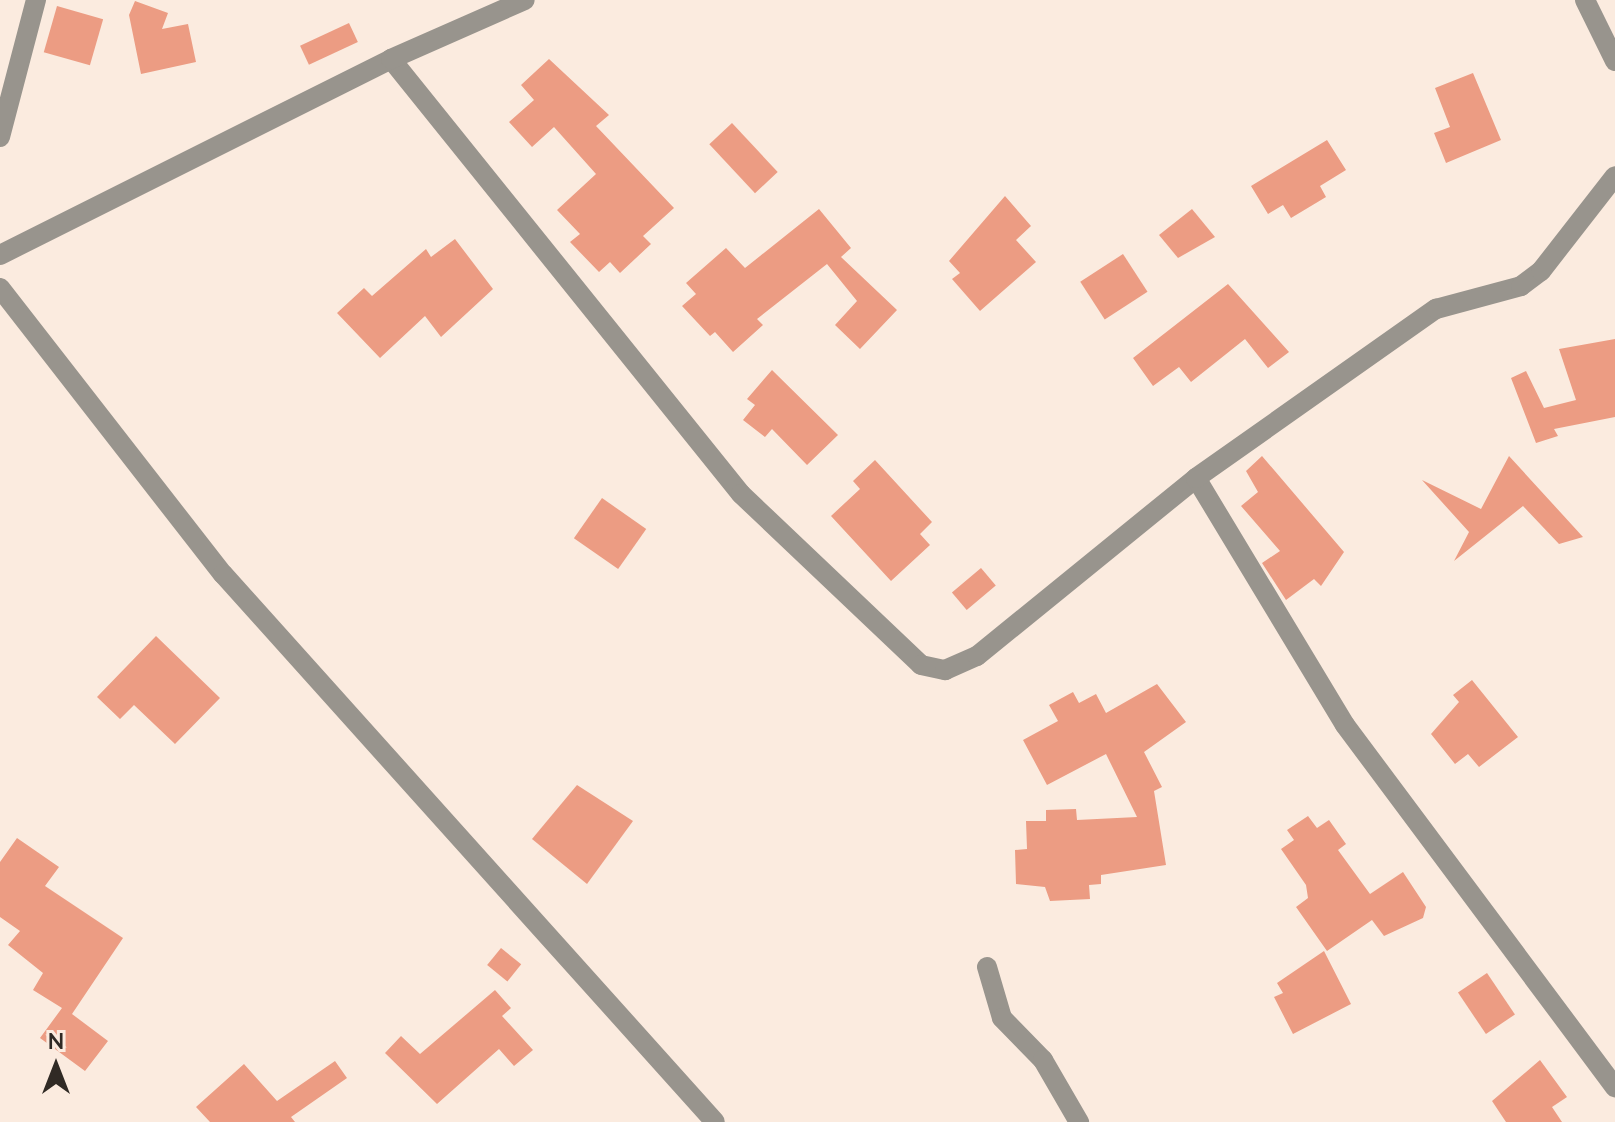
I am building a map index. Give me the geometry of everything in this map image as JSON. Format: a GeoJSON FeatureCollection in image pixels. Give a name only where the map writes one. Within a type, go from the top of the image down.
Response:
{"type":"FeatureCollection","features":[{"type":"Feature","properties":{"kind":"street"},"geometry":{"type":"LineString","coordinates":[[0,137],[36,0]]}},
{"type":"Feature","properties":{"kind":"street"},"geometry":{"type":"LineString","coordinates":[[0,255],[391,59],[525,0]]}},
{"type":"Feature","properties":{"kind":"street"},"geometry":{"type":"LineString","coordinates":[[1585,0],[1615,59]]}},
{"type":"Feature","properties":{"kind":"street"},"geometry":{"type":"LineString","coordinates":[[391,59],[741,494],[921,665],[945,670],[977,656],[1196,478],[1436,309],[1521,286],[1541,271],[1615,176]]}},
{"type":"Feature","properties":{"kind":"street"},"geometry":{"type":"LineString","coordinates":[[0,288],[223,574],[715,1122]]}},
{"type":"Feature","properties":{"kind":"street"},"geometry":{"type":"LineString","coordinates":[[1196,478],[1345,725],[1615,1087]]}},
{"type":"Feature","properties":{"kind":"street"},"geometry":{"type":"LineString","coordinates":[[987,967],[1002,1018],[1043,1060],[1079,1122]]}},
{"type":"Feature","properties":{"kind":"building"},"geometry":{"type":"Polygon","coordinates":[[[135,1],[168,13],[162,29],[188,24],[196,62],[141,74],[129,15],[135,1]]]}},
{"type":"Feature","properties":{"kind":"building"},"geometry":{"type":"Polygon","coordinates":[[[57,6],[103,19],[90,65],[44,52],[57,6]]]}},
{"type":"Feature","properties":{"kind":"building"},"geometry":{"type":"Polygon","coordinates":[[[349,23],[358,42],[309,65],[300,46],[349,23]]]}},
{"type":"Feature","properties":{"kind":"building"},"geometry":{"type":"Polygon","coordinates":[[[549,59],[609,115],[596,126],[674,208],[643,236],[651,244],[620,273],[610,262],[599,272],[570,242],[580,234],[557,210],[596,174],[554,127],[532,147],[509,122],[534,100],[521,85],[549,59]]]}},
{"type":"Feature","properties":{"kind":"building"},"geometry":{"type":"Polygon","coordinates":[[[1473,73],[1501,140],[1446,163],[1434,133],[1450,127],[1435,88],[1473,73]]]}},
{"type":"Feature","properties":{"kind":"building"},"geometry":{"type":"Polygon","coordinates":[[[732,123],[778,172],[755,193],[709,144],[732,123]]]}},
{"type":"Feature","properties":{"kind":"building"},"geometry":{"type":"Polygon","coordinates":[[[1327,140],[1346,170],[1320,186],[1326,197],[1291,218],[1283,205],[1268,214],[1251,186],[1327,140]]]}},
{"type":"Feature","properties":{"kind":"building"},"geometry":{"type":"Polygon","coordinates":[[[1005,196],[1031,226],[1016,240],[1036,262],[980,311],[952,279],[960,273],[949,261],[1005,196]]]}},
{"type":"Feature","properties":{"kind":"building"},"geometry":{"type":"Polygon","coordinates":[[[819,209],[851,248],[841,257],[897,310],[860,349],[835,325],[857,301],[827,264],[757,319],[763,325],[733,352],[715,332],[710,336],[682,306],[696,294],[686,283],[726,248],[745,268],[819,209]]]}},
{"type":"Feature","properties":{"kind":"building"},"geometry":{"type":"Polygon","coordinates":[[[1192,209],[1215,237],[1178,258],[1159,235],[1192,209]]]}},
{"type":"Feature","properties":{"kind":"building"},"geometry":{"type":"Polygon","coordinates":[[[455,239],[493,289],[441,337],[425,316],[380,358],[337,313],[364,288],[372,296],[426,249],[431,257],[455,239]]]}},
{"type":"Feature","properties":{"kind":"building"},"geometry":{"type":"Polygon","coordinates":[[[1123,254],[1148,292],[1105,320],[1080,282],[1123,254]]]}},
{"type":"Feature","properties":{"kind":"building"},"geometry":{"type":"Polygon","coordinates":[[[1228,284],[1289,352],[1268,368],[1245,339],[1191,382],[1179,367],[1153,386],[1133,358],[1228,284]]]}},
{"type":"Feature","properties":{"kind":"building"},"geometry":{"type":"Polygon","coordinates":[[[1615,339],[1615,417],[1554,429],[1558,436],[1536,443],[1511,378],[1526,371],[1544,408],[1576,400],[1559,349],[1615,339]]]}},
{"type":"Feature","properties":{"kind":"building"},"geometry":{"type":"Polygon","coordinates":[[[772,370],[838,435],[807,465],[772,429],[765,437],[743,420],[755,405],[747,399],[772,370]]]}},
{"type":"Feature","properties":{"kind":"building"},"geometry":{"type":"Polygon","coordinates":[[[1262,456],[1344,552],[1321,586],[1314,579],[1286,600],[1262,563],[1280,551],[1241,506],[1258,492],[1246,471],[1262,456]]]}},
{"type":"Feature","properties":{"kind":"building"},"geometry":{"type":"Polygon","coordinates":[[[1509,456],[1583,537],[1559,544],[1523,506],[1454,561],[1469,532],[1422,480],[1481,509],[1509,456]]]}},
{"type":"Feature","properties":{"kind":"building"},"geometry":{"type":"Polygon","coordinates":[[[875,460],[932,522],[920,534],[930,545],[891,581],[831,516],[860,489],[853,481],[875,460]]]}},
{"type":"Feature","properties":{"kind":"building"},"geometry":{"type":"Polygon","coordinates":[[[602,498],[646,529],[618,569],[574,538],[602,498]]]}},
{"type":"Feature","properties":{"kind":"building"},"geometry":{"type":"Polygon","coordinates":[[[981,568],[996,586],[967,610],[952,592],[981,568]]]}},
{"type":"Feature","properties":{"kind":"building"},"geometry":{"type":"Polygon","coordinates":[[[156,636],[220,698],[175,744],[134,705],[120,719],[97,697],[156,636]]]}},
{"type":"Feature","properties":{"kind":"building"},"geometry":{"type":"Polygon","coordinates":[[[1472,680],[1518,737],[1479,767],[1468,754],[1455,764],[1431,734],[1459,702],[1453,695],[1472,680]]]}},
{"type":"Feature","properties":{"kind":"building"},"geometry":{"type":"Polygon","coordinates":[[[1157,684],[1186,722],[1144,752],[1162,787],[1154,791],[1166,865],[1101,875],[1101,884],[1089,885],[1090,899],[1050,901],[1045,887],[1016,884],[1015,850],[1027,849],[1026,821],[1046,821],[1046,810],[1076,809],[1077,820],[1137,817],[1106,754],[1047,785],[1023,740],[1058,721],[1049,705],[1073,692],[1079,703],[1096,694],[1106,713],[1157,684]]]}},
{"type":"Feature","properties":{"kind":"building"},"geometry":{"type":"Polygon","coordinates":[[[577,785],[633,821],[587,884],[532,839],[577,785]]]}},
{"type":"Feature","properties":{"kind":"building"},"geometry":{"type":"Polygon","coordinates":[[[1308,816],[1317,828],[1329,820],[1346,844],[1338,850],[1370,894],[1403,872],[1426,907],[1423,918],[1384,936],[1372,920],[1327,951],[1296,907],[1308,898],[1306,885],[1281,849],[1294,840],[1287,830],[1308,816]]]}},
{"type":"Feature","properties":{"kind":"building"},"geometry":{"type":"Polygon","coordinates":[[[17,838],[59,867],[45,886],[123,938],[72,1014],[108,1041],[85,1071],[40,1038],[62,1008],[33,990],[43,973],[8,945],[20,931],[0,917],[0,862],[17,838]]]}},
{"type":"Feature","properties":{"kind":"building"},"geometry":{"type":"Polygon","coordinates":[[[501,948],[521,964],[507,981],[487,965],[501,948]]]}},
{"type":"Feature","properties":{"kind":"building"},"geometry":{"type":"Polygon","coordinates":[[[1324,951],[1351,1004],[1293,1034],[1274,997],[1283,993],[1277,983],[1324,951]]]}},
{"type":"Feature","properties":{"kind":"building"},"geometry":{"type":"Polygon","coordinates":[[[1487,973],[1515,1014],[1486,1034],[1458,993],[1487,973]]]}},
{"type":"Feature","properties":{"kind":"building"},"geometry":{"type":"Polygon","coordinates":[[[495,990],[511,1008],[502,1016],[533,1050],[514,1066],[499,1049],[437,1104],[385,1053],[401,1036],[420,1054],[495,990]]]}},
{"type":"Feature","properties":{"kind":"building"},"geometry":{"type":"Polygon","coordinates":[[[1540,1060],[1567,1097],[1552,1107],[1562,1122],[1506,1122],[1492,1101],[1540,1060]]]}},
{"type":"Feature","properties":{"kind":"building"},"geometry":{"type":"Polygon","coordinates":[[[335,1061],[347,1078],[291,1117],[295,1122],[210,1122],[196,1107],[244,1064],[277,1101],[335,1061]]]}}]}
